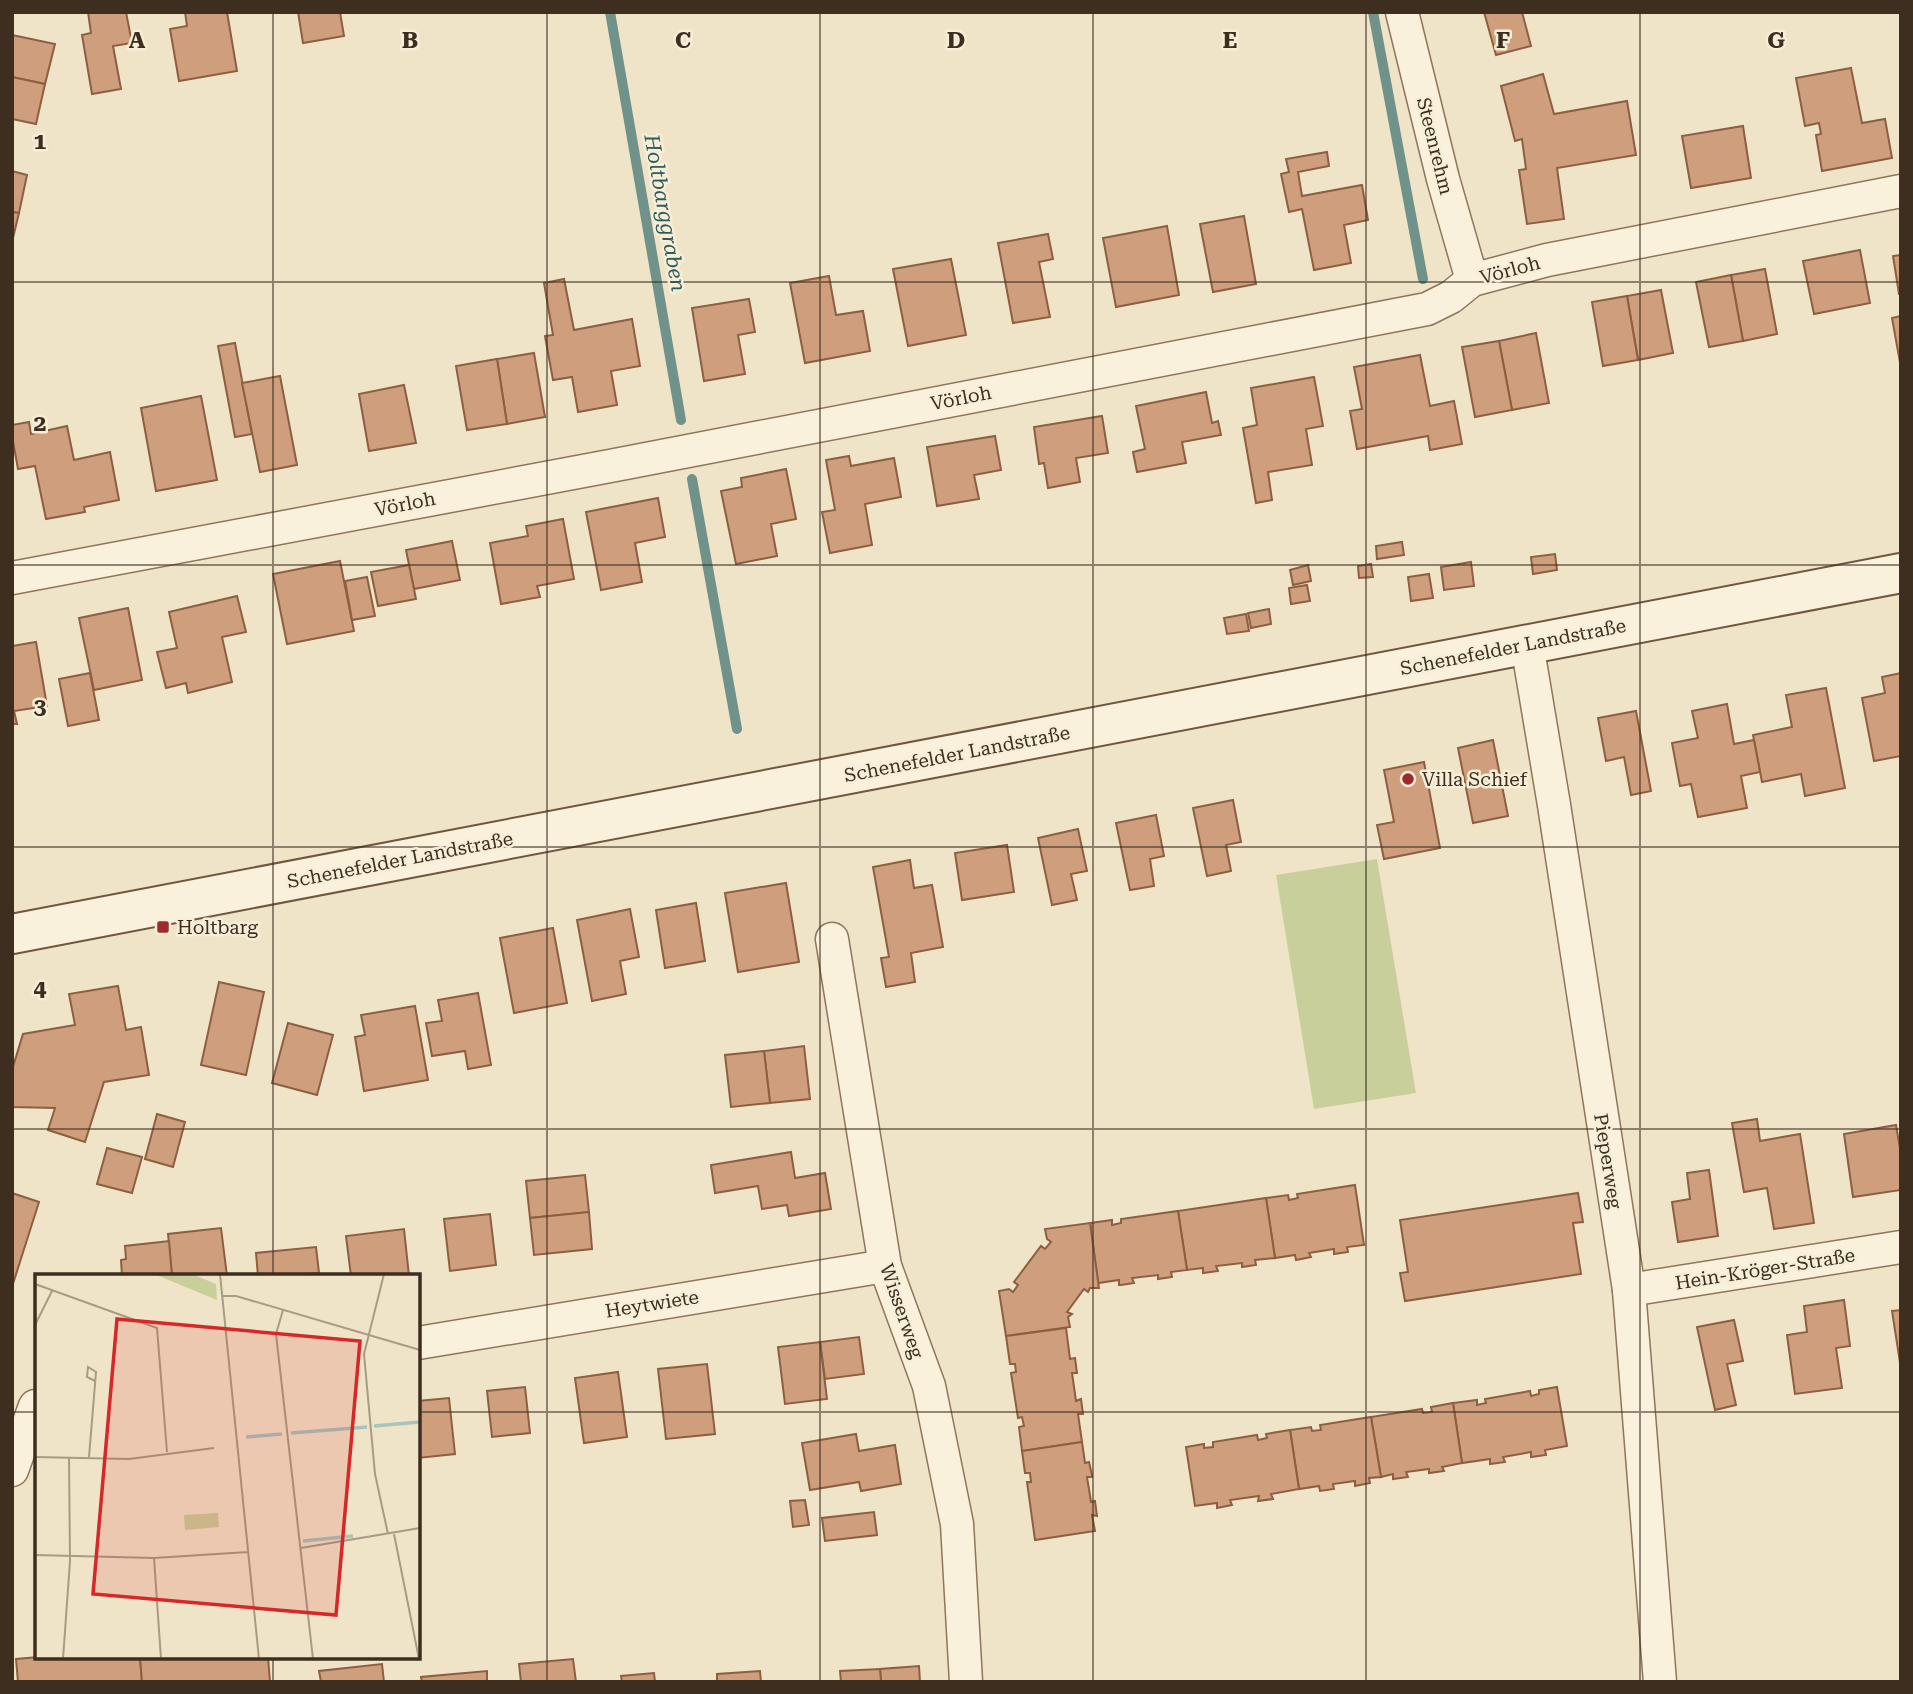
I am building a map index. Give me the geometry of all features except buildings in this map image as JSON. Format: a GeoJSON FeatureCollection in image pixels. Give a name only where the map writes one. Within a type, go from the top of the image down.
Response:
{"type":"FeatureCollection","features":[{"type":"Feature","properties":{"kind":"main road","name":"Schenefelder Landstraße"},"geometry":{"type":"LineString","coordinates":[[12,934],[1901,573]]}},
{"type":"Feature","properties":{"kind":"street","name":"Steenrehm"},"geometry":{"type":"LineString","coordinates":[[1402,12],[1443,179],[1472,280]]}},
{"type":"Feature","properties":{"kind":"street","name":"Vörloh"},"geometry":{"type":"LineString","coordinates":[[12,578],[1427,309],[1451,298],[1472,280],[1547,260],[1901,191]]}},
{"type":"Feature","properties":{"kind":"street","name":"Pieperweg"},"geometry":{"type":"LineString","coordinates":[[1527,644],[1629,1290],[1661,1682]]}},
{"type":"Feature","properties":{"kind":"street","name":"Wisserweg"},"geometry":{"type":"LineString","coordinates":[[832,939],[885,1266],[929,1386],[957,1524],[966,1682]]}},
{"type":"Feature","properties":{"kind":"street","name":"Hein-Kröger-Straße"},"geometry":{"type":"LineString","coordinates":[[1629,1290],[1901,1247]]}},
{"type":"Feature","properties":{"kind":"street","name":"Heytwiete"},"geometry":{"type":"LineString","coordinates":[[420,1343],[885,1266]]}},
{"type":"Feature","properties":{"kind":"street"},"geometry":{"type":"LineString","coordinates":[[12,1470],[35,1409]]}},
{"type":"Feature","properties":{"kind":"green space"},"geometry":{"type":"Polygon","coordinates":[[[1377,859],[1416,1093],[1314,1109],[1276,875],[1377,859]]]}},
{"type":"Feature","properties":{"kind":"waterway","name":"Holtbarggraben"},"geometry":{"type":"LineString","coordinates":[[610,12],[681,420]]}},
{"type":"Feature","properties":{"kind":"waterway"},"geometry":{"type":"LineString","coordinates":[[1373,12],[1423,279]]}},
{"type":"Feature","properties":{"kind":"waterway","name":"Holtbarggraben"},"geometry":{"type":"LineString","coordinates":[[692,479],[737,729]]}},
{"type":"Feature","properties":{"kind":"place","name":"Villa Schief"},"geometry":{"type":"Point","coordinates":[1408,779]}},
{"type":"Feature","properties":{"kind":"place","name":"Holtbarg"},"geometry":{"type":"Point","coordinates":[163,927]}}]}
